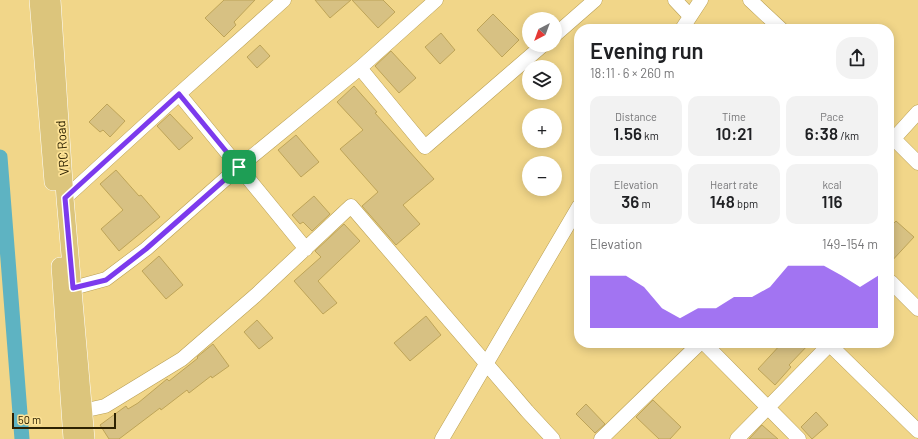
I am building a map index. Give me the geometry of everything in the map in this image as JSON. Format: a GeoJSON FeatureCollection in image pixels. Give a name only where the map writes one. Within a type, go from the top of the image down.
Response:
{"type":"FeatureCollection","features":[{"type":"Feature","properties":{"kind":"main road"},"geometry":{"type":"LineString","coordinates":[[38,0],[77,413],[72,439]]}},
{"type":"Feature","properties":{"kind":"main road","name":"VRC Road"},"geometry":{"type":"LineString","coordinates":[[52,0],[65,198],[73,288],[77,413],[86,439]]}},
{"type":"Feature","properties":{"kind":"street"},"geometry":{"type":"LineString","coordinates":[[65,198],[284,0]]}},
{"type":"Feature","properties":{"kind":"street"},"geometry":{"type":"LineString","coordinates":[[73,288],[106,280],[146,249],[239,167],[360,68],[436,0]]}},
{"type":"Feature","properties":{"kind":"street"},"geometry":{"type":"LineString","coordinates":[[562,28],[595,0]]}},
{"type":"Feature","properties":{"kind":"street"},"geometry":{"type":"LineString","coordinates":[[675,0],[690,16]]}},
{"type":"Feature","properties":{"kind":"street"},"geometry":{"type":"LineString","coordinates":[[685,24],[701,0]]}},
{"type":"Feature","properties":{"kind":"street"},"geometry":{"type":"LineString","coordinates":[[750,0],[776,24]]}},
{"type":"Feature","properties":{"kind":"street"},"geometry":{"type":"LineString","coordinates":[[360,68],[426,147],[535,52]]}},
{"type":"Feature","properties":{"kind":"street"},"geometry":{"type":"LineString","coordinates":[[179,94],[306,249]]}},
{"type":"Feature","properties":{"kind":"street"},"geometry":{"type":"LineString","coordinates":[[894,136],[918,112]]}},
{"type":"Feature","properties":{"kind":"street"},"geometry":{"type":"LineString","coordinates":[[894,142],[918,164]]}},
{"type":"Feature","properties":{"kind":"street"},"geometry":{"type":"LineString","coordinates":[[77,413],[105,406],[182,359],[256,296],[351,206],[553,439]]}},
{"type":"Feature","properties":{"kind":"street"},"geometry":{"type":"LineString","coordinates":[[442,439],[486,363],[574,219]]}},
{"type":"Feature","properties":{"kind":"street"},"geometry":{"type":"LineString","coordinates":[[894,286],[918,309]]}},
{"type":"Feature","properties":{"kind":"street"},"geometry":{"type":"LineString","coordinates":[[601,439],[695,348]]}},
{"type":"Feature","properties":{"kind":"street"},"geometry":{"type":"LineString","coordinates":[[709,348],[799,439]]}},
{"type":"Feature","properties":{"kind":"street"},"geometry":{"type":"LineString","coordinates":[[737,439],[826,348]]}},
{"type":"Feature","properties":{"kind":"street"},"geometry":{"type":"LineString","coordinates":[[834,348],[918,431]]}},
{"type":"Feature","properties":{"kind":"building"},"geometry":{"type":"Polygon","coordinates":[[[224,0],[255,0],[234,22],[236,25],[224,37],[205,18],[224,0]]]}},
{"type":"Feature","properties":{"kind":"building"},"geometry":{"type":"Polygon","coordinates":[[[315,0],[351,0],[330,18],[315,0]]]}},
{"type":"Feature","properties":{"kind":"building"},"geometry":{"type":"Polygon","coordinates":[[[352,0],[383,0],[395,12],[378,28],[352,0]]]}},
{"type":"Feature","properties":{"kind":"building"},"geometry":{"type":"Polygon","coordinates":[[[493,14],[519,40],[502,57],[477,30],[493,14]]]}},
{"type":"Feature","properties":{"kind":"building"},"geometry":{"type":"Polygon","coordinates":[[[441,33],[455,50],[440,64],[425,47],[441,33]]]}},
{"type":"Feature","properties":{"kind":"building"},"geometry":{"type":"Polygon","coordinates":[[[260,45],[270,56],[257,68],[247,57],[260,45]]]}},
{"type":"Feature","properties":{"kind":"building"},"geometry":{"type":"Polygon","coordinates":[[[391,51],[416,78],[399,93],[375,66],[391,51]]]}},
{"type":"Feature","properties":{"kind":"building"},"geometry":{"type":"Polygon","coordinates":[[[354,86],[377,112],[375,113],[434,179],[403,205],[420,224],[396,245],[362,206],[378,192],[340,149],[363,130],[337,102],[354,86]]]}},
{"type":"Feature","properties":{"kind":"building"},"geometry":{"type":"Polygon","coordinates":[[[107,104],[125,121],[110,137],[103,130],[100,132],[89,122],[107,104]]]}},
{"type":"Feature","properties":{"kind":"building"},"geometry":{"type":"Polygon","coordinates":[[[170,114],[193,138],[179,150],[157,126],[170,114]]]}},
{"type":"Feature","properties":{"kind":"building"},"geometry":{"type":"Polygon","coordinates":[[[296,135],[319,162],[301,177],[278,150],[296,135]]]}},
{"type":"Feature","properties":{"kind":"building"},"geometry":{"type":"Polygon","coordinates":[[[116,170],[160,217],[119,251],[101,229],[123,210],[100,184],[116,170]]]}},
{"type":"Feature","properties":{"kind":"building"},"geometry":{"type":"Polygon","coordinates":[[[314,196],[330,214],[312,231],[303,222],[300,224],[292,215],[314,196]]]}},
{"type":"Feature","properties":{"kind":"building"},"geometry":{"type":"Polygon","coordinates":[[[896,221],[914,237],[894,259],[894,223],[896,221]]]}},
{"type":"Feature","properties":{"kind":"building"},"geometry":{"type":"Polygon","coordinates":[[[344,224],[360,241],[318,281],[337,303],[323,314],[294,281],[321,257],[315,251],[344,224]]]}},
{"type":"Feature","properties":{"kind":"building"},"geometry":{"type":"Polygon","coordinates":[[[159,256],[183,285],[166,299],[142,271],[159,256]]]}},
{"type":"Feature","properties":{"kind":"building"},"geometry":{"type":"Polygon","coordinates":[[[426,316],[441,335],[410,361],[394,343],[426,316]]]}},
{"type":"Feature","properties":{"kind":"building"},"geometry":{"type":"Polygon","coordinates":[[[257,320],[273,338],[259,349],[244,332],[257,320]]]}},
{"type":"Feature","properties":{"kind":"building"},"geometry":{"type":"Polygon","coordinates":[[[213,344],[229,366],[212,378],[211,376],[189,393],[187,390],[119,439],[109,439],[100,425],[126,406],[128,409],[138,403],[167,379],[169,381],[213,344]]]}},
{"type":"Feature","properties":{"kind":"building"},"geometry":{"type":"Polygon","coordinates":[[[777,348],[805,348],[789,365],[791,367],[775,385],[758,369],[777,348]]]}},
{"type":"Feature","properties":{"kind":"building"},"geometry":{"type":"Polygon","coordinates":[[[653,400],[681,427],[670,439],[659,439],[636,417],[653,400]]]}},
{"type":"Feature","properties":{"kind":"building"},"geometry":{"type":"Polygon","coordinates":[[[586,404],[605,424],[595,433],[576,414],[586,404]]]}},
{"type":"Feature","properties":{"kind":"building"},"geometry":{"type":"Polygon","coordinates":[[[816,412],[828,425],[812,439],[801,427],[816,412]]]}},
{"type":"Feature","properties":{"kind":"building"},"geometry":{"type":"Polygon","coordinates":[[[762,425],[778,439],[749,439],[762,425]]]}},
{"type":"Feature","properties":{"kind":"waterway"},"geometry":{"type":"LineString","coordinates":[[0,157],[22,439]]}},
{"type":"Feature","properties":{"kind":"route"},"geometry":{"type":"LineString","coordinates":[[179,94],[239,167],[146,249],[106,280],[73,288],[65,198],[179,94]]}}]}
